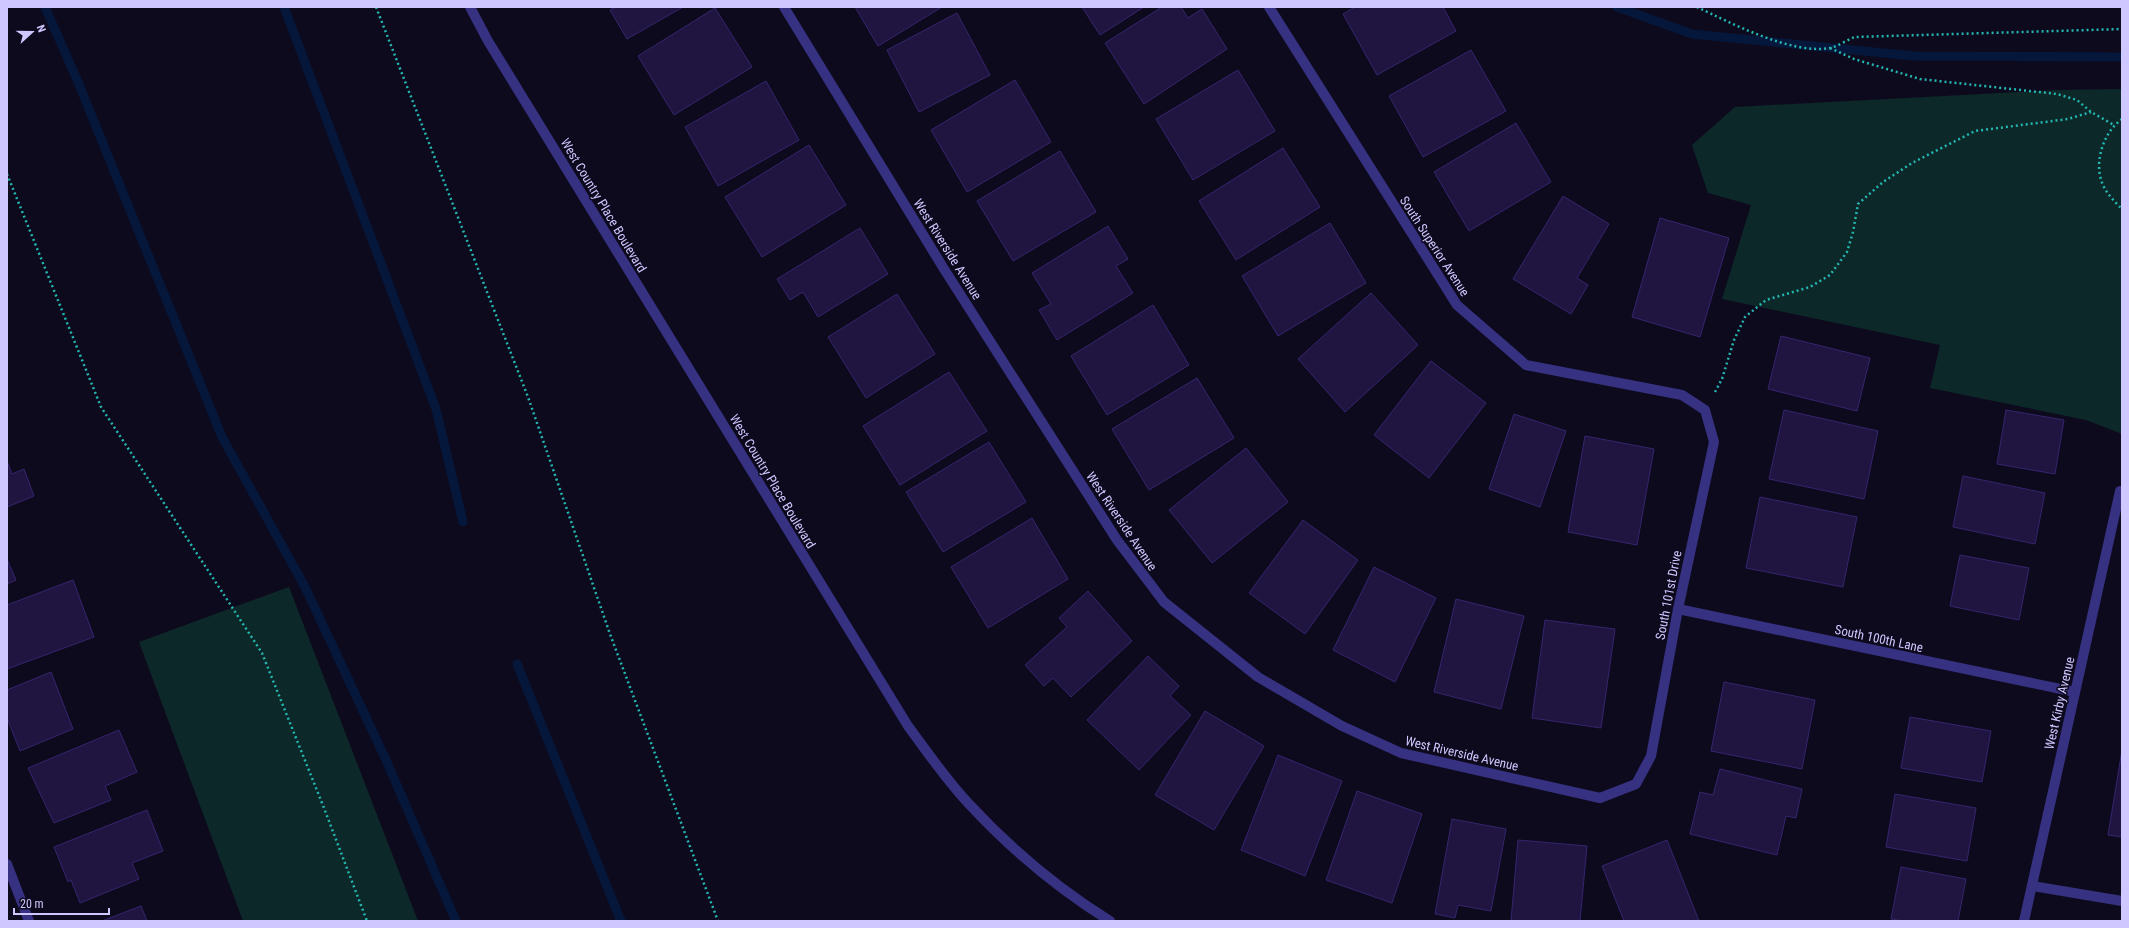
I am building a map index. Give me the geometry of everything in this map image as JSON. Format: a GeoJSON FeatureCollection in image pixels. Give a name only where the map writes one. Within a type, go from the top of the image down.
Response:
{"type":"FeatureCollection","features":[{"type":"Feature","properties":{"kind":"street","name":"West Country Place Boulevard"},"geometry":{"type":"LineString","coordinates":[[470,7],[488,41],[908,726],[970,805],[1031,864],[1088,908],[1110,921]]}},
{"type":"Feature","properties":{"kind":"street","name":"West Riverside Avenue"},"geometry":{"type":"LineString","coordinates":[[784,7],[944,269],[1117,540],[1164,602],[1258,677],[1342,726],[1401,753],[1600,798],[1636,784]]}},
{"type":"Feature","properties":{"kind":"street","name":"South Superior Avenue"},"geometry":{"type":"LineString","coordinates":[[1269,7],[1458,305],[1526,365],[1682,395],[1705,410]]}},
{"type":"Feature","properties":{"kind":"street","name":"South 101st Drive"},"geometry":{"type":"LineString","coordinates":[[1636,784],[1652,756],[1678,609],[1714,442],[1705,410]]}},
{"type":"Feature","properties":{"kind":"street","name":"West Kirby Avenue"},"geometry":{"type":"LineString","coordinates":[[2024,921],[2121,492]]}},
{"type":"Feature","properties":{"kind":"street","name":"South 100th Lane"},"geometry":{"type":"LineString","coordinates":[[1678,609],[2075,692]]}},
{"type":"Feature","properties":{"kind":"street"},"geometry":{"type":"LineString","coordinates":[[7,864],[29,921]]}},
{"type":"Feature","properties":{"kind":"street"},"geometry":{"type":"LineString","coordinates":[[2032,886],[2122,901]]}},
{"type":"Feature","properties":{"kind":"path"},"geometry":{"type":"LineString","coordinates":[[376,7],[525,390],[610,634],[718,921]]}},
{"type":"Feature","properties":{"kind":"path"},"geometry":{"type":"LineString","coordinates":[[1697,7],[1758,36],[1788,44],[1813,48],[1830,48],[1855,37],[2122,29]]}},
{"type":"Feature","properties":{"kind":"path"},"geometry":{"type":"LineString","coordinates":[[1830,48],[1854,59],[1920,79],[2057,94],[2077,100],[2092,112],[2114,125]]}},
{"type":"Feature","properties":{"kind":"path"},"geometry":{"type":"LineString","coordinates":[[1705,410],[1722,379],[1734,340],[1745,317],[1766,300],[1810,287],[1830,275],[1847,252],[1853,232],[1858,204],[1883,182],[1912,163],[1975,131],[2068,119],[2092,112]]}},
{"type":"Feature","properties":{"kind":"path"},"geometry":{"type":"LineString","coordinates":[[2122,119],[2114,125],[2102,145],[2099,169],[2106,191],[2122,209]]}},
{"type":"Feature","properties":{"kind":"path"},"geometry":{"type":"LineString","coordinates":[[7,174],[101,407],[262,653],[324,808],[366,920]]}},
{"type":"Feature","properties":{"kind":"green space"},"geometry":{"type":"Polygon","coordinates":[[[2122,89],[2122,434],[2086,420],[1930,388],[1940,345],[1722,299],[1751,205],[1708,193],[1692,145],[1735,107],[2056,90],[2122,89]]]}},
{"type":"Feature","properties":{"kind":"green space"},"geometry":{"type":"Polygon","coordinates":[[[289,587],[418,921],[243,921],[139,642],[289,587]]]}},
{"type":"Feature","properties":{"kind":"building"},"geometry":{"type":"Polygon","coordinates":[[[616,7],[683,7],[627,39],[610,10],[616,7]]]}},
{"type":"Feature","properties":{"kind":"building"},"geometry":{"type":"Polygon","coordinates":[[[855,7],[942,7],[878,46],[855,7]]]}},
{"type":"Feature","properties":{"kind":"building"},"geometry":{"type":"Polygon","coordinates":[[[1082,7],[1144,7],[1100,35],[1082,7]]]}},
{"type":"Feature","properties":{"kind":"building"},"geometry":{"type":"Polygon","coordinates":[[[1162,7],[1181,7],[1188,18],[1202,9],[1227,49],[1144,104],[1105,43],[1162,7]]]}},
{"type":"Feature","properties":{"kind":"building"},"geometry":{"type":"Polygon","coordinates":[[[1355,7],[1443,7],[1456,31],[1377,75],[1343,14],[1355,7]]]}},
{"type":"Feature","properties":{"kind":"building"},"geometry":{"type":"Polygon","coordinates":[[[715,8],[752,67],[674,115],[638,56],[715,8]]]}},
{"type":"Feature","properties":{"kind":"building"},"geometry":{"type":"Polygon","coordinates":[[[957,13],[990,75],[919,112],[887,50],[957,13]]]}},
{"type":"Feature","properties":{"kind":"building"},"geometry":{"type":"Polygon","coordinates":[[[1471,50],[1506,111],[1423,157],[1389,96],[1471,50]]]}},
{"type":"Feature","properties":{"kind":"building"},"geometry":{"type":"Polygon","coordinates":[[[1238,70],[1275,131],[1193,180],[1156,119],[1238,70]]]}},
{"type":"Feature","properties":{"kind":"building"},"geometry":{"type":"Polygon","coordinates":[[[1015,80],[1051,142],[967,192],[931,130],[1015,80]]]}},
{"type":"Feature","properties":{"kind":"building"},"geometry":{"type":"Polygon","coordinates":[[[766,81],[799,140],[718,186],[685,127],[766,81]]]}},
{"type":"Feature","properties":{"kind":"building"},"geometry":{"type":"Polygon","coordinates":[[[1516,123],[1551,182],[1469,231],[1434,172],[1516,123]]]}},
{"type":"Feature","properties":{"kind":"building"},"geometry":{"type":"Polygon","coordinates":[[[809,145],[846,205],[762,257],[725,197],[809,145]]]}},
{"type":"Feature","properties":{"kind":"building"},"geometry":{"type":"Polygon","coordinates":[[[1283,148],[1320,207],[1236,260],[1199,201],[1283,148]]]}},
{"type":"Feature","properties":{"kind":"building"},"geometry":{"type":"Polygon","coordinates":[[[1060,151],[1096,212],[1013,261],[977,201],[1060,151]]]}},
{"type":"Feature","properties":{"kind":"building"},"geometry":{"type":"Polygon","coordinates":[[[1563,196],[1609,224],[1577,278],[1588,285],[1571,314],[1513,279],[1563,196]]]}},
{"type":"Feature","properties":{"kind":"building"},"geometry":{"type":"Polygon","coordinates":[[[1660,218],[1729,238],[1700,337],[1632,317],[1660,218]]]}},
{"type":"Feature","properties":{"kind":"building"},"geometry":{"type":"Polygon","coordinates":[[[1330,223],[1366,283],[1278,336],[1242,276],[1330,223]]]}},
{"type":"Feature","properties":{"kind":"building"},"geometry":{"type":"Polygon","coordinates":[[[1108,226],[1128,259],[1116,266],[1133,293],[1057,340],[1039,310],[1051,304],[1032,273],[1108,226]]]}},
{"type":"Feature","properties":{"kind":"building"},"geometry":{"type":"Polygon","coordinates":[[[860,228],[888,274],[818,317],[803,292],[790,300],[777,279],[860,228]]]}},
{"type":"Feature","properties":{"kind":"building"},"geometry":{"type":"Polygon","coordinates":[[[1371,293],[1418,345],[1345,412],[1298,359],[1371,293]]]}},
{"type":"Feature","properties":{"kind":"building"},"geometry":{"type":"Polygon","coordinates":[[[897,294],[935,354],[866,398],[828,337],[897,294]]]}},
{"type":"Feature","properties":{"kind":"building"},"geometry":{"type":"Polygon","coordinates":[[[1153,305],[1189,365],[1107,415],[1071,356],[1153,305]]]}},
{"type":"Feature","properties":{"kind":"building"},"geometry":{"type":"Polygon","coordinates":[[[1781,336],[1870,358],[1857,411],[1768,389],[1781,336]]]}},
{"type":"Feature","properties":{"kind":"building"},"geometry":{"type":"Polygon","coordinates":[[[1431,361],[1486,403],[1429,478],[1374,435],[1431,361]]]}},
{"type":"Feature","properties":{"kind":"building"},"geometry":{"type":"Polygon","coordinates":[[[949,372],[987,431],[900,485],[863,426],[949,372]]]}},
{"type":"Feature","properties":{"kind":"building"},"geometry":{"type":"Polygon","coordinates":[[[1197,378],[1234,438],[1149,490],[1112,429],[1197,378]]]}},
{"type":"Feature","properties":{"kind":"building"},"geometry":{"type":"Polygon","coordinates":[[[1784,410],[1878,431],[1864,499],[1769,479],[1784,410]]]}},
{"type":"Feature","properties":{"kind":"building"},"geometry":{"type":"Polygon","coordinates":[[[2006,410],[2064,420],[2055,474],[1997,464],[2006,410]]]}},
{"type":"Feature","properties":{"kind":"building"},"geometry":{"type":"Polygon","coordinates":[[[1514,414],[1566,431],[1540,507],[1489,489],[1514,414]]]}},
{"type":"Feature","properties":{"kind":"building"},"geometry":{"type":"Polygon","coordinates":[[[1585,436],[1654,449],[1637,545],[1568,532],[1585,436]]]}},
{"type":"Feature","properties":{"kind":"building"},"geometry":{"type":"Polygon","coordinates":[[[989,442],[1026,502],[943,552],[906,492],[989,442]]]}},
{"type":"Feature","properties":{"kind":"building"},"geometry":{"type":"Polygon","coordinates":[[[1246,448],[1288,502],[1212,563],[1169,510],[1246,448]]]}},
{"type":"Feature","properties":{"kind":"building"},"geometry":{"type":"Polygon","coordinates":[[[7,461],[12,474],[24,469],[34,496],[7,507],[7,461]]]}},
{"type":"Feature","properties":{"kind":"building"},"geometry":{"type":"Polygon","coordinates":[[[1963,476],[2045,493],[2035,544],[1953,527],[1963,476]]]}},
{"type":"Feature","properties":{"kind":"building"},"geometry":{"type":"Polygon","coordinates":[[[1760,497],[1857,517],[1843,587],[1746,568],[1760,497]]]}},
{"type":"Feature","properties":{"kind":"building"},"geometry":{"type":"Polygon","coordinates":[[[1032,518],[1068,579],[988,628],[951,567],[1032,518]]]}},
{"type":"Feature","properties":{"kind":"building"},"geometry":{"type":"Polygon","coordinates":[[[1303,520],[1358,560],[1305,634],[1249,593],[1303,520]]]}},
{"type":"Feature","properties":{"kind":"building"},"geometry":{"type":"Polygon","coordinates":[[[1960,555],[2029,568],[2019,620],[1950,606],[1960,555]]]}},
{"type":"Feature","properties":{"kind":"building"},"geometry":{"type":"Polygon","coordinates":[[[7,559],[16,580],[7,584],[7,559]]]}},
{"type":"Feature","properties":{"kind":"building"},"geometry":{"type":"Polygon","coordinates":[[[1374,567],[1436,598],[1395,682],[1333,650],[1374,567]]]}},
{"type":"Feature","properties":{"kind":"building"},"geometry":{"type":"Polygon","coordinates":[[[73,580],[94,637],[7,669],[7,605],[73,580]]]}},
{"type":"Feature","properties":{"kind":"building"},"geometry":{"type":"Polygon","coordinates":[[[1088,591],[1132,641],[1071,697],[1053,678],[1044,686],[1025,665],[1067,627],[1059,618],[1088,591]]]}},
{"type":"Feature","properties":{"kind":"building"},"geometry":{"type":"Polygon","coordinates":[[[1456,599],[1524,616],[1501,709],[1434,692],[1456,599]]]}},
{"type":"Feature","properties":{"kind":"building"},"geometry":{"type":"Polygon","coordinates":[[[1545,620],[1615,629],[1601,728],[1532,718],[1545,620]]]}},
{"type":"Feature","properties":{"kind":"building"},"geometry":{"type":"Polygon","coordinates":[[[1148,656],[1179,686],[1170,696],[1191,715],[1139,770],[1087,720],[1148,656]]]}},
{"type":"Feature","properties":{"kind":"building"},"geometry":{"type":"Polygon","coordinates":[[[51,672],[73,729],[20,751],[7,718],[7,690],[51,672]]]}},
{"type":"Feature","properties":{"kind":"building"},"geometry":{"type":"Polygon","coordinates":[[[1724,682],[1815,700],[1802,769],[1711,751],[1724,682]]]}},
{"type":"Feature","properties":{"kind":"building"},"geometry":{"type":"Polygon","coordinates":[[[1205,711],[1264,746],[1214,830],[1155,795],[1205,711]]]}},
{"type":"Feature","properties":{"kind":"building"},"geometry":{"type":"Polygon","coordinates":[[[1910,717],[1991,731],[1982,782],[1901,768],[1910,717]]]}},
{"type":"Feature","properties":{"kind":"building"},"geometry":{"type":"Polygon","coordinates":[[[119,730],[137,772],[105,786],[111,800],[54,823],[28,768],[119,730]]]}},
{"type":"Feature","properties":{"kind":"building"},"geometry":{"type":"Polygon","coordinates":[[[2122,750],[2122,837],[2108,835],[2122,750]]]}},
{"type":"Feature","properties":{"kind":"building"},"geometry":{"type":"Polygon","coordinates":[[[1278,755],[1342,781],[1305,876],[1241,850],[1278,755]]]}},
{"type":"Feature","properties":{"kind":"building"},"geometry":{"type":"Polygon","coordinates":[[[1720,769],[1802,789],[1796,818],[1786,816],[1777,855],[1690,834],[1700,792],[1713,795],[1720,769]]]}},
{"type":"Feature","properties":{"kind":"building"},"geometry":{"type":"Polygon","coordinates":[[[1357,791],[1422,814],[1392,903],[1326,880],[1357,791]]]}},
{"type":"Feature","properties":{"kind":"building"},"geometry":{"type":"Polygon","coordinates":[[[1895,794],[1976,808],[1967,861],[1886,847],[1895,794]]]}},
{"type":"Feature","properties":{"kind":"building"},"geometry":{"type":"Polygon","coordinates":[[[147,810],[163,851],[132,863],[139,879],[80,903],[71,880],[68,882],[54,847],[147,810]]]}},
{"type":"Feature","properties":{"kind":"building"},"geometry":{"type":"Polygon","coordinates":[[[1452,819],[1506,829],[1491,911],[1458,905],[1455,918],[1435,914],[1452,819]]]}},
{"type":"Feature","properties":{"kind":"building"},"geometry":{"type":"Polygon","coordinates":[[[1518,840],[1587,846],[1580,921],[1511,921],[1518,840]]]}},
{"type":"Feature","properties":{"kind":"building"},"geometry":{"type":"Polygon","coordinates":[[[1667,840],[1699,921],[1624,921],[1602,866],[1667,840]]]}},
{"type":"Feature","properties":{"kind":"building"},"geometry":{"type":"Polygon","coordinates":[[[1901,867],[1966,879],[1958,921],[1904,921],[1891,919],[1901,867]]]}},
{"type":"Feature","properties":{"kind":"building"},"geometry":{"type":"Polygon","coordinates":[[[141,906],[147,921],[102,921],[141,906]]]}},
{"type":"Feature","properties":{"kind":"waterway"},"geometry":{"type":"LineString","coordinates":[[45,7],[78,82],[222,437],[305,587],[386,760],[456,921]]}},
{"type":"Feature","properties":{"kind":"waterway"},"geometry":{"type":"LineString","coordinates":[[284,7],[436,409],[463,522]]}},
{"type":"Feature","properties":{"kind":"waterway"},"geometry":{"type":"LineString","coordinates":[[1617,7],[1692,34],[1914,56],[2122,57]]}},
{"type":"Feature","properties":{"kind":"waterway"},"geometry":{"type":"LineString","coordinates":[[517,664],[621,921]]}}]}
